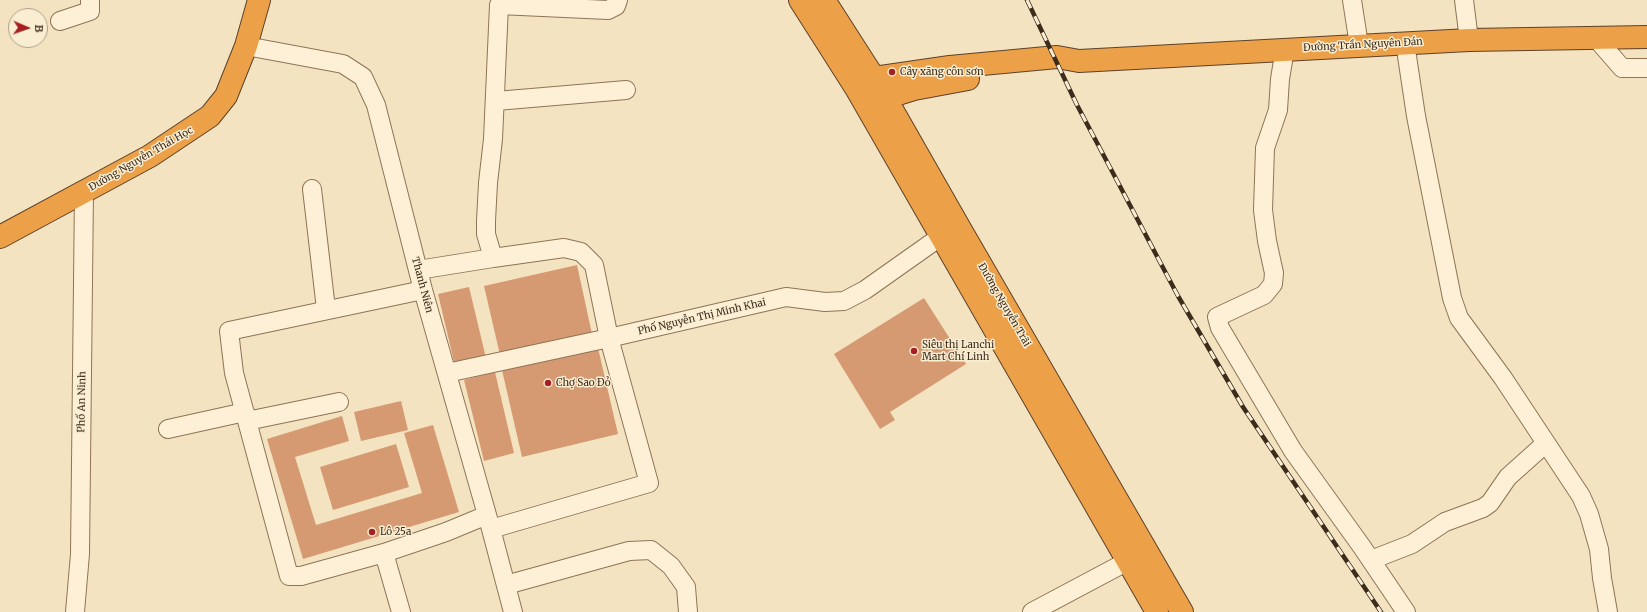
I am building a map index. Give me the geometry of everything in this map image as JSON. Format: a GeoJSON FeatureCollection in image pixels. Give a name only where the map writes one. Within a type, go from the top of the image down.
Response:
{"type":"FeatureCollection","features":[{"type":"Feature","properties":{"kind":"highway","name":"Đường Nguyễn Thái Học"},"geometry":{"type":"LineString","coordinates":[[0,237],[150,156],[210,116],[226,96],[246,46],[259,0]]}},
{"type":"Feature","properties":{"kind":"highway","name":"Đường Nguyễn Trãi"},"geometry":{"type":"LineString","coordinates":[[800,0],[871,93]]}},
{"type":"Feature","properties":{"kind":"highway","name":"Đường Nguyễn Trãi"},"geometry":{"type":"LineString","coordinates":[[824,0],[871,93],[949,232],[1157,612]]}},
{"type":"Feature","properties":{"kind":"highway","name":"Đường Trần Nguyên Đán"},"geometry":{"type":"LineString","coordinates":[[871,93],[950,67],[1057,57],[1079,60],[1469,40],[1647,37]]}},
{"type":"Feature","properties":{"kind":"highway","name":"Đường Nguyễn Trãi"},"geometry":{"type":"LineString","coordinates":[[949,232],[1182,612]]}},
{"type":"Feature","properties":{"kind":"street"},"geometry":{"type":"LineString","coordinates":[[60,21],[90,11],[90,0]]}},
{"type":"Feature","properties":{"kind":"street"},"geometry":{"type":"LineString","coordinates":[[493,258],[486,234],[486,221],[496,100],[499,5],[608,10],[616,6],[618,0]]}},
{"type":"Feature","properties":{"kind":"street"},"geometry":{"type":"LineString","coordinates":[[1352,0],[1359,46]]}},
{"type":"Feature","properties":{"kind":"street"},"geometry":{"type":"LineString","coordinates":[[1464,0],[1469,40]]}},
{"type":"Feature","properties":{"kind":"street"},"geometry":{"type":"LineString","coordinates":[[1595,37],[1622,68],[1647,68]]}},
{"type":"Feature","properties":{"kind":"street"},"geometry":{"type":"LineString","coordinates":[[1405,43],[1416,116],[1452,298],[1459,318],[1581,496],[1589,514],[1600,550],[1602,578],[1608,612]]}},
{"type":"Feature","properties":{"kind":"street","name":"Thanh Niên"},"geometry":{"type":"LineString","coordinates":[[246,46],[343,64],[364,77],[376,105],[423,290],[513,612]]}},
{"type":"Feature","properties":{"kind":"street"},"geometry":{"type":"LineString","coordinates":[[1285,49],[1280,79],[1278,110],[1265,148],[1263,210],[1267,241],[1274,273],[1272,284],[1264,295],[1217,317],[1220,328],[1292,451],[1371,560],[1406,612]]}},
{"type":"Feature","properties":{"kind":"street"},"geometry":{"type":"LineString","coordinates":[[496,100],[626,90]]}},
{"type":"Feature","properties":{"kind":"street"},"geometry":{"type":"LineString","coordinates":[[312,189],[326,310]]}},
{"type":"Feature","properties":{"kind":"street","name":"Phố An Ninh"},"geometry":{"type":"LineString","coordinates":[[75,612],[80,554],[84,192]]}},
{"type":"Feature","properties":{"kind":"street","name":"Phố Nguyễn Thị Minh Khai"},"geometry":{"type":"LineString","coordinates":[[447,374],[786,297],[825,302],[844,301],[865,290],[949,232]]}},
{"type":"Feature","properties":{"kind":"street"},"geometry":{"type":"LineString","coordinates":[[418,270],[564,248],[582,252],[594,265],[609,338],[649,483],[446,532],[384,553],[301,576],[289,576],[234,373],[229,331],[423,290]]}},
{"type":"Feature","properties":{"kind":"street"},"geometry":{"type":"LineString","coordinates":[[168,429],[338,402]]}},
{"type":"Feature","properties":{"kind":"street"},"geometry":{"type":"LineString","coordinates":[[1371,560],[1412,544],[1445,522],[1483,508],[1490,502],[1508,477],[1546,443]]}},
{"type":"Feature","properties":{"kind":"street"},"geometry":{"type":"LineString","coordinates":[[506,585],[629,551],[650,550],[671,566],[686,587],[688,612]]}},
{"type":"Feature","properties":{"kind":"street"},"geometry":{"type":"LineString","coordinates":[[384,553],[401,612]]}},
{"type":"Feature","properties":{"kind":"street"},"geometry":{"type":"LineString","coordinates":[[1032,612],[1128,561]]}},
{"type":"Feature","properties":{"kind":"building"},"geometry":{"type":"Polygon","coordinates":[[[577,265],[592,334],[500,355],[484,286],[577,265]]]}},
{"type":"Feature","properties":{"kind":"building"},"geometry":{"type":"Polygon","coordinates":[[[469,287],[486,358],[455,366],[438,294],[469,287]]]}},
{"type":"Feature","properties":{"kind":"building","name":"Siêu thị Lanchi Mart Chí Linh"},"geometry":{"type":"Polygon","coordinates":[[[924,298],[966,364],[890,412],[895,420],[880,429],[834,354],[924,298]]]}},
{"type":"Feature","properties":{"kind":"building"},"geometry":{"type":"Polygon","coordinates":[[[598,348],[618,434],[522,457],[502,370],[598,348]]]}},
{"type":"Feature","properties":{"kind":"building"},"geometry":{"type":"Polygon","coordinates":[[[495,372],[514,453],[484,461],[464,380],[495,372]]]}},
{"type":"Feature","properties":{"kind":"building"},"geometry":{"type":"Polygon","coordinates":[[[401,401],[408,430],[361,441],[354,412],[401,401]]]}},
{"type":"Feature","properties":{"kind":"building"},"geometry":{"type":"Polygon","coordinates":[[[342,416],[349,441],[295,457],[316,525],[422,493],[404,433],[433,425],[459,512],[303,559],[267,439],[342,416]]]}},
{"type":"Feature","properties":{"kind":"building"},"geometry":{"type":"Polygon","coordinates":[[[396,444],[409,487],[333,510],[320,467],[396,444]]]}},
{"type":"Feature","properties":{"kind":"railway"},"geometry":{"type":"LineString","coordinates":[[1027,0],[1077,105],[1178,296],[1243,407],[1381,612]]}},
{"type":"Feature","properties":{"kind":"place","name":"Cây xăng côn sơn"},"geometry":{"type":"Point","coordinates":[892,72]}},
{"type":"Feature","properties":{"kind":"place","name":"Siêu thị Lanchi Mart Chí Linh"},"geometry":{"type":"Point","coordinates":[914,351]}},
{"type":"Feature","properties":{"kind":"place","name":"Chợ Sao Đỏ"},"geometry":{"type":"Point","coordinates":[548,383]}},
{"type":"Feature","properties":{"kind":"place","name":"Lô 25a"},"geometry":{"type":"Point","coordinates":[372,532]}}]}
